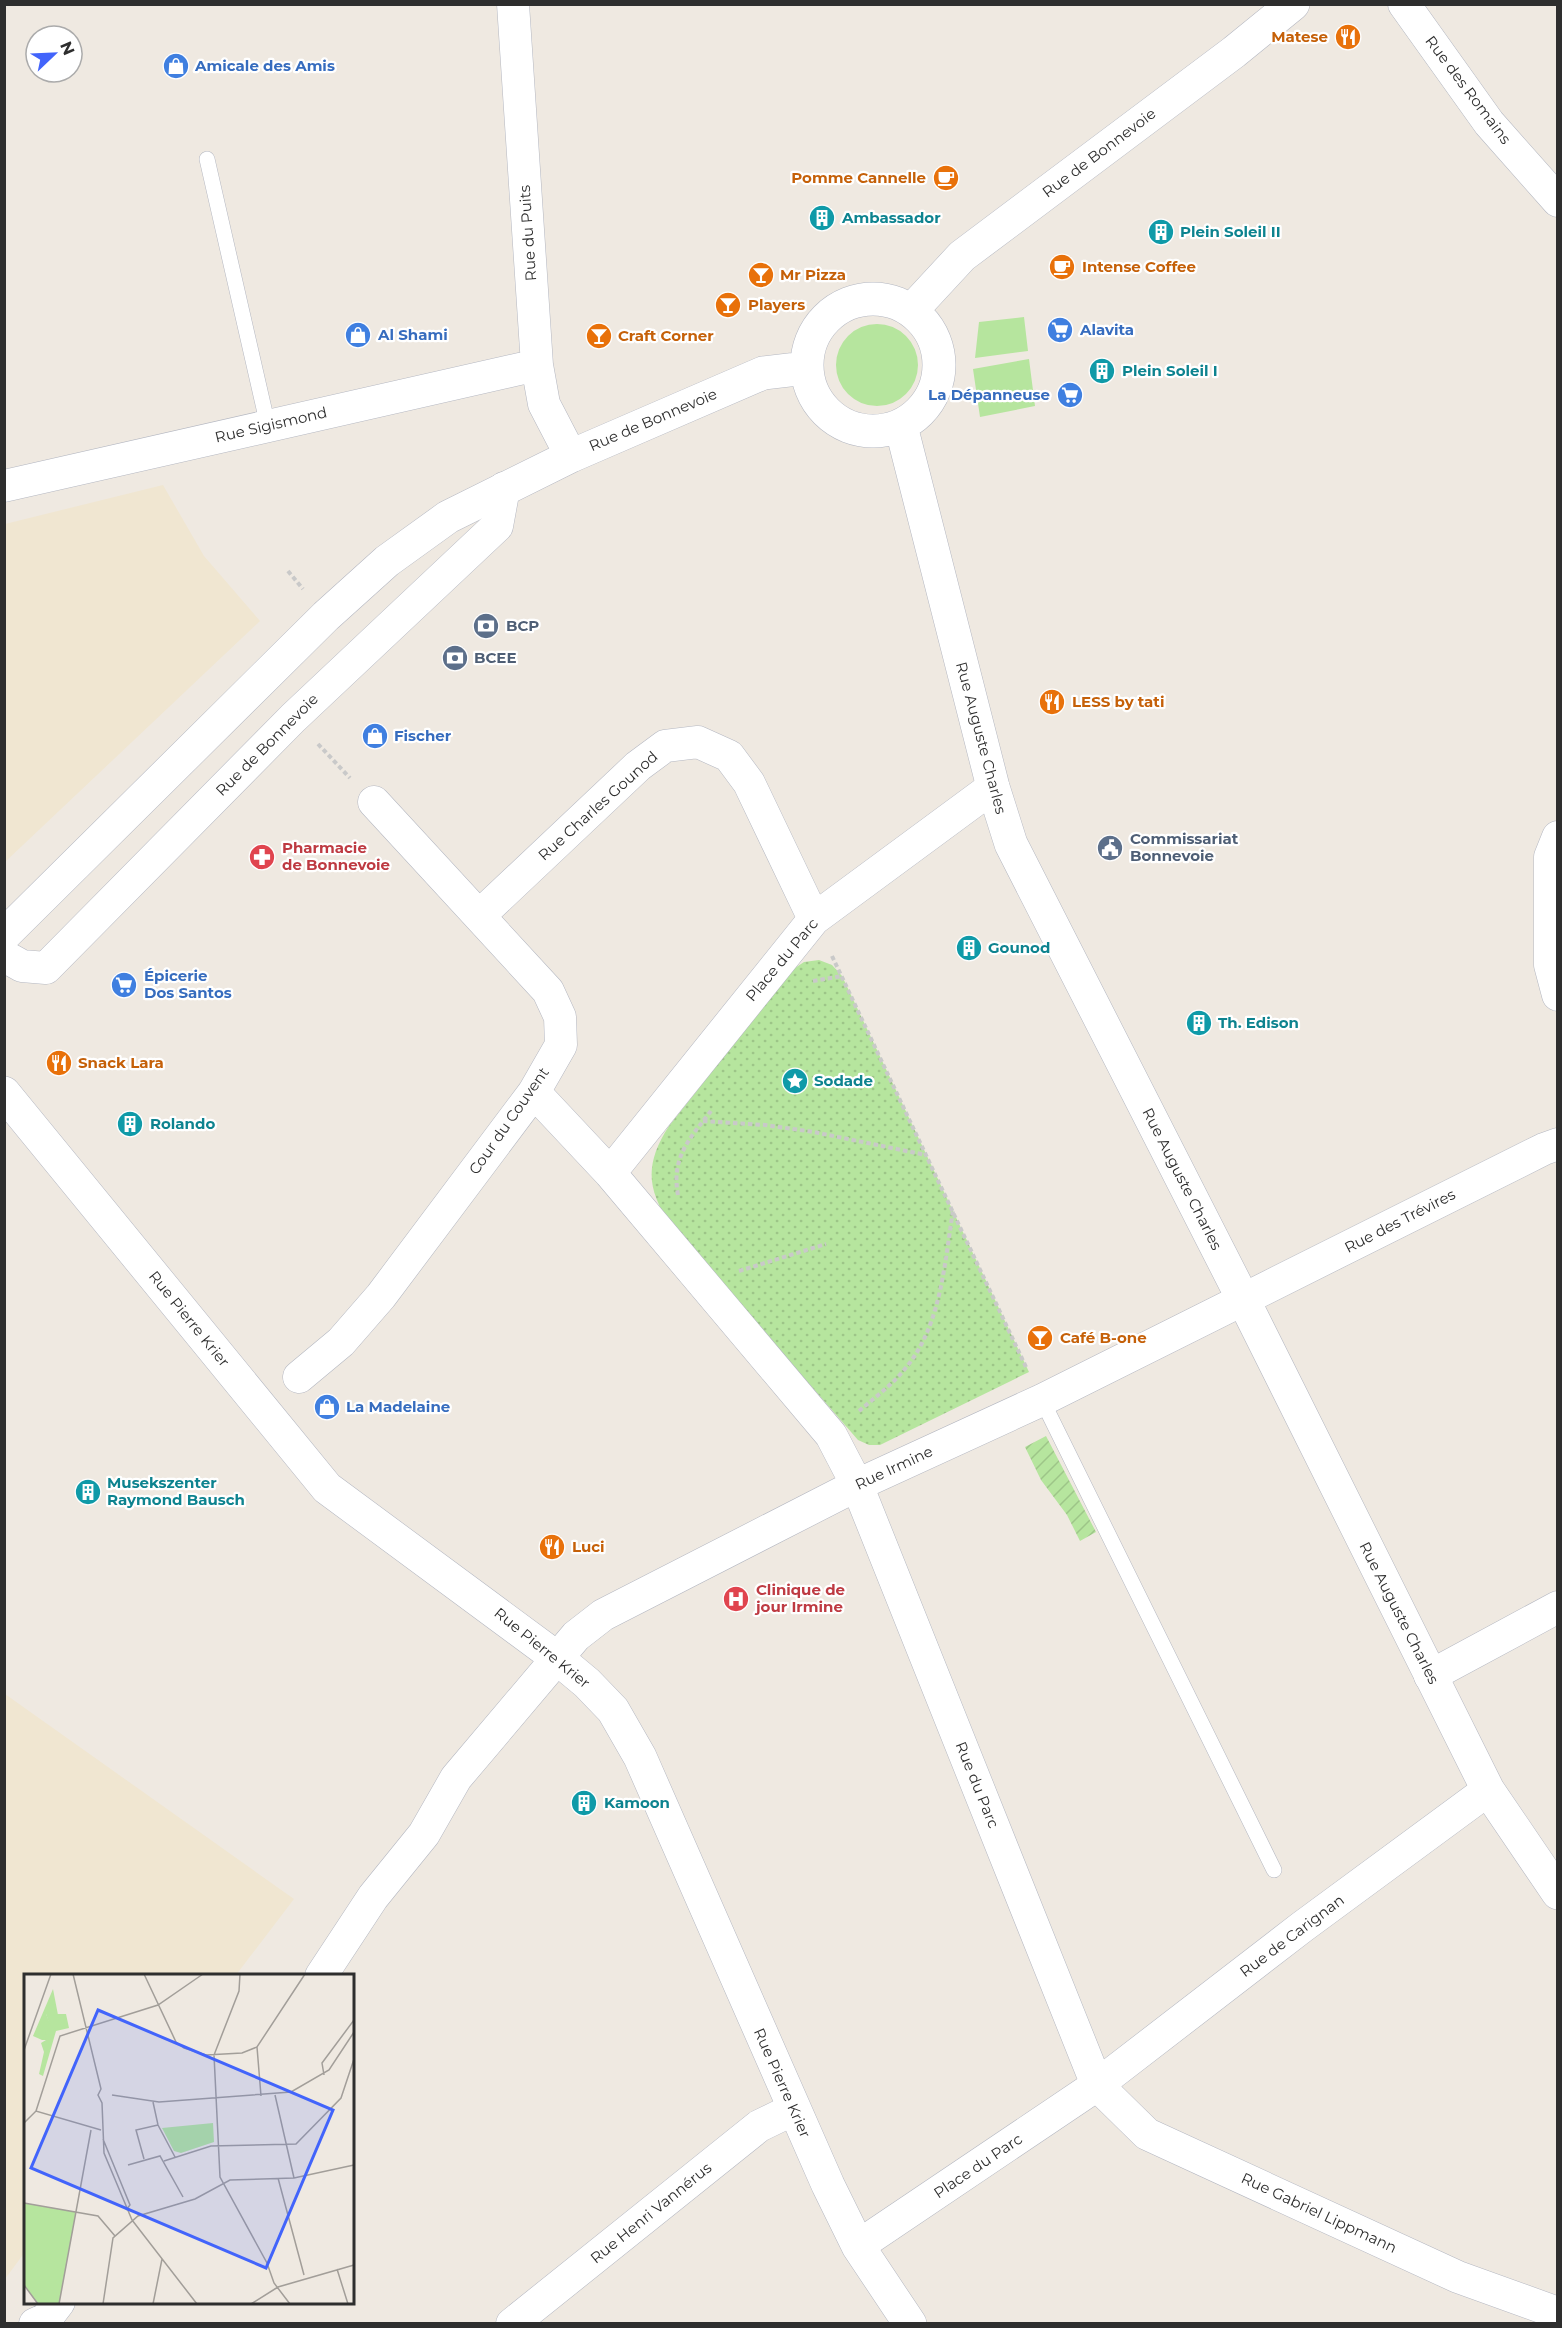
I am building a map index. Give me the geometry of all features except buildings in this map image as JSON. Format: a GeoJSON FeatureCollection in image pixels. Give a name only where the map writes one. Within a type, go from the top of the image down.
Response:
{"type":"FeatureCollection","features":[{"type":"Feature","properties":{"kind":"main road","name":"Rue de Bonnevoie"},"geometry":{"type":"LineString","coordinates":[[912,310],[962,256],[1234,52],[1293,4]]}},
{"type":"Feature","properties":{"kind":"main road"},"geometry":{"type":"LineString","coordinates":[[884,298],[912,310],[934,337],[940,371],[928,404],[901,426],[876,432],[850,428],[828,414],[812,394],[806,369],[811,339],[828,314],[855,300],[884,298]]}},
{"type":"Feature","properties":{"kind":"main road","name":"Rue de Bonnevoie"},"geometry":{"type":"LineString","coordinates":[[4,935],[326,616],[387,561],[448,517],[571,456],[763,373],[806,369]]}},
{"type":"Feature","properties":{"kind":"main road","name":"Rue Auguste Charles"},"geometry":{"type":"LineString","coordinates":[[901,426],[993,787],[1011,844],[1243,1299],[1488,1790],[1557,1893]]}},
{"type":"Feature","properties":{"kind":"main road","name":"Rue Pierre Krier"},"geometry":{"type":"LineString","coordinates":[[4,1094],[327,1488],[557,1658],[587,1683],[613,1710],[640,1756],[794,2109],[858,2246],[910,2324]]}},
{"type":"Feature","properties":{"kind":"street","name":"Rue du Puits"},"geometry":{"type":"LineString","coordinates":[[513,4],[537,365],[544,404],[571,456]]}},
{"type":"Feature","properties":{"kind":"street","name":"Rue des Romains"},"geometry":{"type":"LineString","coordinates":[[1404,4],[1489,123],[1557,201]]}},
{"type":"Feature","properties":{"kind":"street","name":"Rue Sigismond"},"geometry":{"type":"LineString","coordinates":[[4,486],[537,365]]}},
{"type":"Feature","properties":{"kind":"street","name":"Rue de Bonnevoie"},"geometry":{"type":"LineString","coordinates":[[4,956],[22,966],[46,968],[293,718],[497,526],[504,488]]}},
{"type":"Feature","properties":{"kind":"street","name":"Rue Charles Gounod"},"geometry":{"type":"LineString","coordinates":[[479,916],[638,766],[665,746],[698,742],[729,756],[749,783],[814,919]]}},
{"type":"Feature","properties":{"kind":"street","name":"Place du Parc"},"geometry":{"type":"LineString","coordinates":[[610,1173],[814,919],[993,787]]}},
{"type":"Feature","properties":{"kind":"street","name":"Cour du Couvent"},"geometry":{"type":"LineString","coordinates":[[299,1377],[341,1341],[381,1296],[534,1092],[561,1045],[560,1017],[548,991],[374,802]]}},
{"type":"Feature","properties":{"kind":"street"},"geometry":{"type":"LineString","coordinates":[[1557,837],[1550,857],[1550,965],[1557,995]]}},
{"type":"Feature","properties":{"kind":"street"},"geometry":{"type":"LineString","coordinates":[[534,1092],[610,1173],[831,1435],[857,1485]]}},
{"type":"Feature","properties":{"kind":"street","name":"Rue des Trévires"},"geometry":{"type":"LineString","coordinates":[[1243,1299],[1557,1144]]}},
{"type":"Feature","properties":{"kind":"street","name":"Rue Irmine"},"geometry":{"type":"LineString","coordinates":[[322,1974],[373,1897],[424,1834],[456,1778],[576,1636],[603,1615],[857,1485],[1042,1400],[1243,1299]]}},
{"type":"Feature","properties":{"kind":"street","name":"Rue du Parc"},"geometry":{"type":"LineString","coordinates":[[857,1485],[1097,2085]]}},
{"type":"Feature","properties":{"kind":"street"},"geometry":{"type":"LineString","coordinates":[[1430,1676],[1557,1607]]}},
{"type":"Feature","properties":{"kind":"street","name":"Rue de Carignan"},"geometry":{"type":"LineString","coordinates":[[1097,2085],[1302,1927],[1488,1790]]}},
{"type":"Feature","properties":{"kind":"street","name":"Place du Parc"},"geometry":{"type":"LineString","coordinates":[[858,2246],[1097,2085]]}},
{"type":"Feature","properties":{"kind":"street","name":"Rue Gabriel Lippmann"},"geometry":{"type":"LineString","coordinates":[[1097,2085],[1147,2134],[1458,2277],[1557,2313]]}},
{"type":"Feature","properties":{"kind":"street","name":"Rue Henri Vannérus"},"geometry":{"type":"LineString","coordinates":[[512,2324],[759,2126],[794,2109]]}},
{"type":"Feature","properties":{"kind":"street"},"geometry":{"type":"LineString","coordinates":[[35,2324],[46,2319],[57,2304]]}},
{"type":"Feature","properties":{"kind":"lane"},"geometry":{"type":"LineString","coordinates":[[207,159],[267,426]]}},
{"type":"Feature","properties":{"kind":"lane"},"geometry":{"type":"LineString","coordinates":[[1042,1400],[1274,1870]]}},
{"type":"Feature","properties":{"kind":"path"},"geometry":{"type":"LineString","coordinates":[[814,919],[1042,1400]]}},
{"type":"Feature","properties":{"kind":"path"},"geometry":{"type":"LineString","coordinates":[[808,982],[842,976]]}},
{"type":"Feature","properties":{"kind":"path"},"geometry":{"type":"LineString","coordinates":[[679,1198],[675,1178],[679,1156],[717,1103]]}},
{"type":"Feature","properties":{"kind":"path"},"geometry":{"type":"LineString","coordinates":[[703,1121],[804,1130],[927,1155]]}},
{"type":"Feature","properties":{"kind":"path"},"geometry":{"type":"LineString","coordinates":[[831,1435],[889,1386],[905,1369],[924,1340],[939,1299],[953,1210]]}},
{"type":"Feature","properties":{"kind":"path"},"geometry":{"type":"LineString","coordinates":[[730,1274],[826,1244]]}},
{"type":"Feature","properties":{"kind":"path"},"geometry":{"type":"LineString","coordinates":[[1016,1370],[1026,1365]]}},
{"type":"Feature","properties":{"kind":"shaded area"},"geometry":{"type":"Polygon","coordinates":[[[163,485],[204,556],[260,621],[5,862],[5,524],[163,485]]]}},
{"type":"Feature","properties":{"kind":"shaded area"},"geometry":{"type":"Polygon","coordinates":[[[5,1694],[294,1899],[237,1974],[24,1974],[24,2253],[5,2279],[5,1694]]]}},
{"type":"Feature","properties":{"kind":"green space"},"geometry":{"type":"Polygon","coordinates":[[[1024,317],[1028,351],[975,358],[979,322],[1024,317]]]}},
{"type":"Feature","properties":{"kind":"green space"},"geometry":{"type":"Polygon","coordinates":[[[877,324],[900,331],[906,336],[911,342],[918,365],[911,388],[906,394],[900,399],[877,406],[854,399],[848,394],[843,388],[836,365],[843,342],[848,336],[854,331],[877,324]]]}},
{"type":"Feature","properties":{"kind":"green space"},"geometry":{"type":"Polygon","coordinates":[[[1029,359],[1035,406],[980,417],[973,369],[1029,359]]]}},
{"type":"Feature","properties":{"kind":"green space"},"geometry":{"type":"Polygon","coordinates":[[[819,960],[832,965],[842,976],[1029,1372],[880,1445],[869,1445],[858,1440],[671,1225],[653,1188],[652,1164],[661,1139],[669,1126],[792,970],[804,962],[819,960]]]}},
{"type":"Feature","properties":{"kind":"green space"},"geometry":{"type":"Polygon","coordinates":[[[1046,1436],[1096,1532],[1080,1541],[1067,1515],[1041,1480],[1025,1447],[1046,1436]]]}},
{"type":"Feature","properties":{"kind":"place","name":"Matese"},"geometry":{"type":"Point","coordinates":[1348,37]}},
{"type":"Feature","properties":{"kind":"place","name":"Amicale des Amis"},"geometry":{"type":"Point","coordinates":[176,66]}},
{"type":"Feature","properties":{"kind":"place","name":"Pomme Cannelle"},"geometry":{"type":"Point","coordinates":[946,178]}},
{"type":"Feature","properties":{"kind":"place","name":"Ambassador"},"geometry":{"type":"Point","coordinates":[822,218]}},
{"type":"Feature","properties":{"kind":"place","name":"Plein Soleil II"},"geometry":{"type":"Point","coordinates":[1161,232]}},
{"type":"Feature","properties":{"kind":"place","name":"Intense Coffee"},"geometry":{"type":"Point","coordinates":[1062,267]}},
{"type":"Feature","properties":{"kind":"place","name":"Mr Pizza"},"geometry":{"type":"Point","coordinates":[761,275]}},
{"type":"Feature","properties":{"kind":"place","name":"Players"},"geometry":{"type":"Point","coordinates":[728,305]}},
{"type":"Feature","properties":{"kind":"place","name":"Alavita"},"geometry":{"type":"Point","coordinates":[1060,330]}},
{"type":"Feature","properties":{"kind":"place","name":"Al Shami"},"geometry":{"type":"Point","coordinates":[358,335]}},
{"type":"Feature","properties":{"kind":"place","name":"Craft Corner"},"geometry":{"type":"Point","coordinates":[599,336]}},
{"type":"Feature","properties":{"kind":"place","name":"Plein Soleil I"},"geometry":{"type":"Point","coordinates":[1102,371]}},
{"type":"Feature","properties":{"kind":"place","name":"La Dépanneuse"},"geometry":{"type":"Point","coordinates":[1070,395]}},
{"type":"Feature","properties":{"kind":"place","name":"BCP"},"geometry":{"type":"Point","coordinates":[486,626]}},
{"type":"Feature","properties":{"kind":"place","name":"BCEE"},"geometry":{"type":"Point","coordinates":[455,658]}},
{"type":"Feature","properties":{"kind":"place","name":"LESS by tati"},"geometry":{"type":"Point","coordinates":[1052,702]}},
{"type":"Feature","properties":{"kind":"place","name":"Fischer"},"geometry":{"type":"Point","coordinates":[375,736]}},
{"type":"Feature","properties":{"kind":"place","name":"Commissariat Bonnevoie"},"geometry":{"type":"Point","coordinates":[1110,848]}},
{"type":"Feature","properties":{"kind":"place","name":"Pharmacie de Bonnevoie"},"geometry":{"type":"Point","coordinates":[262,857]}},
{"type":"Feature","properties":{"kind":"place","name":"Gounod"},"geometry":{"type":"Point","coordinates":[969,948]}},
{"type":"Feature","properties":{"kind":"place","name":"Épicerie Dos Santos"},"geometry":{"type":"Point","coordinates":[124,985]}},
{"type":"Feature","properties":{"kind":"place","name":"Th. Edison"},"geometry":{"type":"Point","coordinates":[1199,1023]}},
{"type":"Feature","properties":{"kind":"place","name":"Snack Lara"},"geometry":{"type":"Point","coordinates":[59,1063]}},
{"type":"Feature","properties":{"kind":"place","name":"Sodade"},"geometry":{"type":"Point","coordinates":[795,1081]}},
{"type":"Feature","properties":{"kind":"place","name":"Rolando"},"geometry":{"type":"Point","coordinates":[130,1124]}},
{"type":"Feature","properties":{"kind":"place","name":"Café B-one"},"geometry":{"type":"Point","coordinates":[1040,1338]}},
{"type":"Feature","properties":{"kind":"place","name":"La Madelaine"},"geometry":{"type":"Point","coordinates":[327,1407]}},
{"type":"Feature","properties":{"kind":"place","name":"Musekszenter Raymond Bausch"},"geometry":{"type":"Point","coordinates":[88,1492]}},
{"type":"Feature","properties":{"kind":"place","name":"Luci"},"geometry":{"type":"Point","coordinates":[552,1547]}},
{"type":"Feature","properties":{"kind":"place","name":"Clinique de jour Irmine"},"geometry":{"type":"Point","coordinates":[736,1599]}},
{"type":"Feature","properties":{"kind":"place","name":"Kamoon"},"geometry":{"type":"Point","coordinates":[584,1803]}}]}
